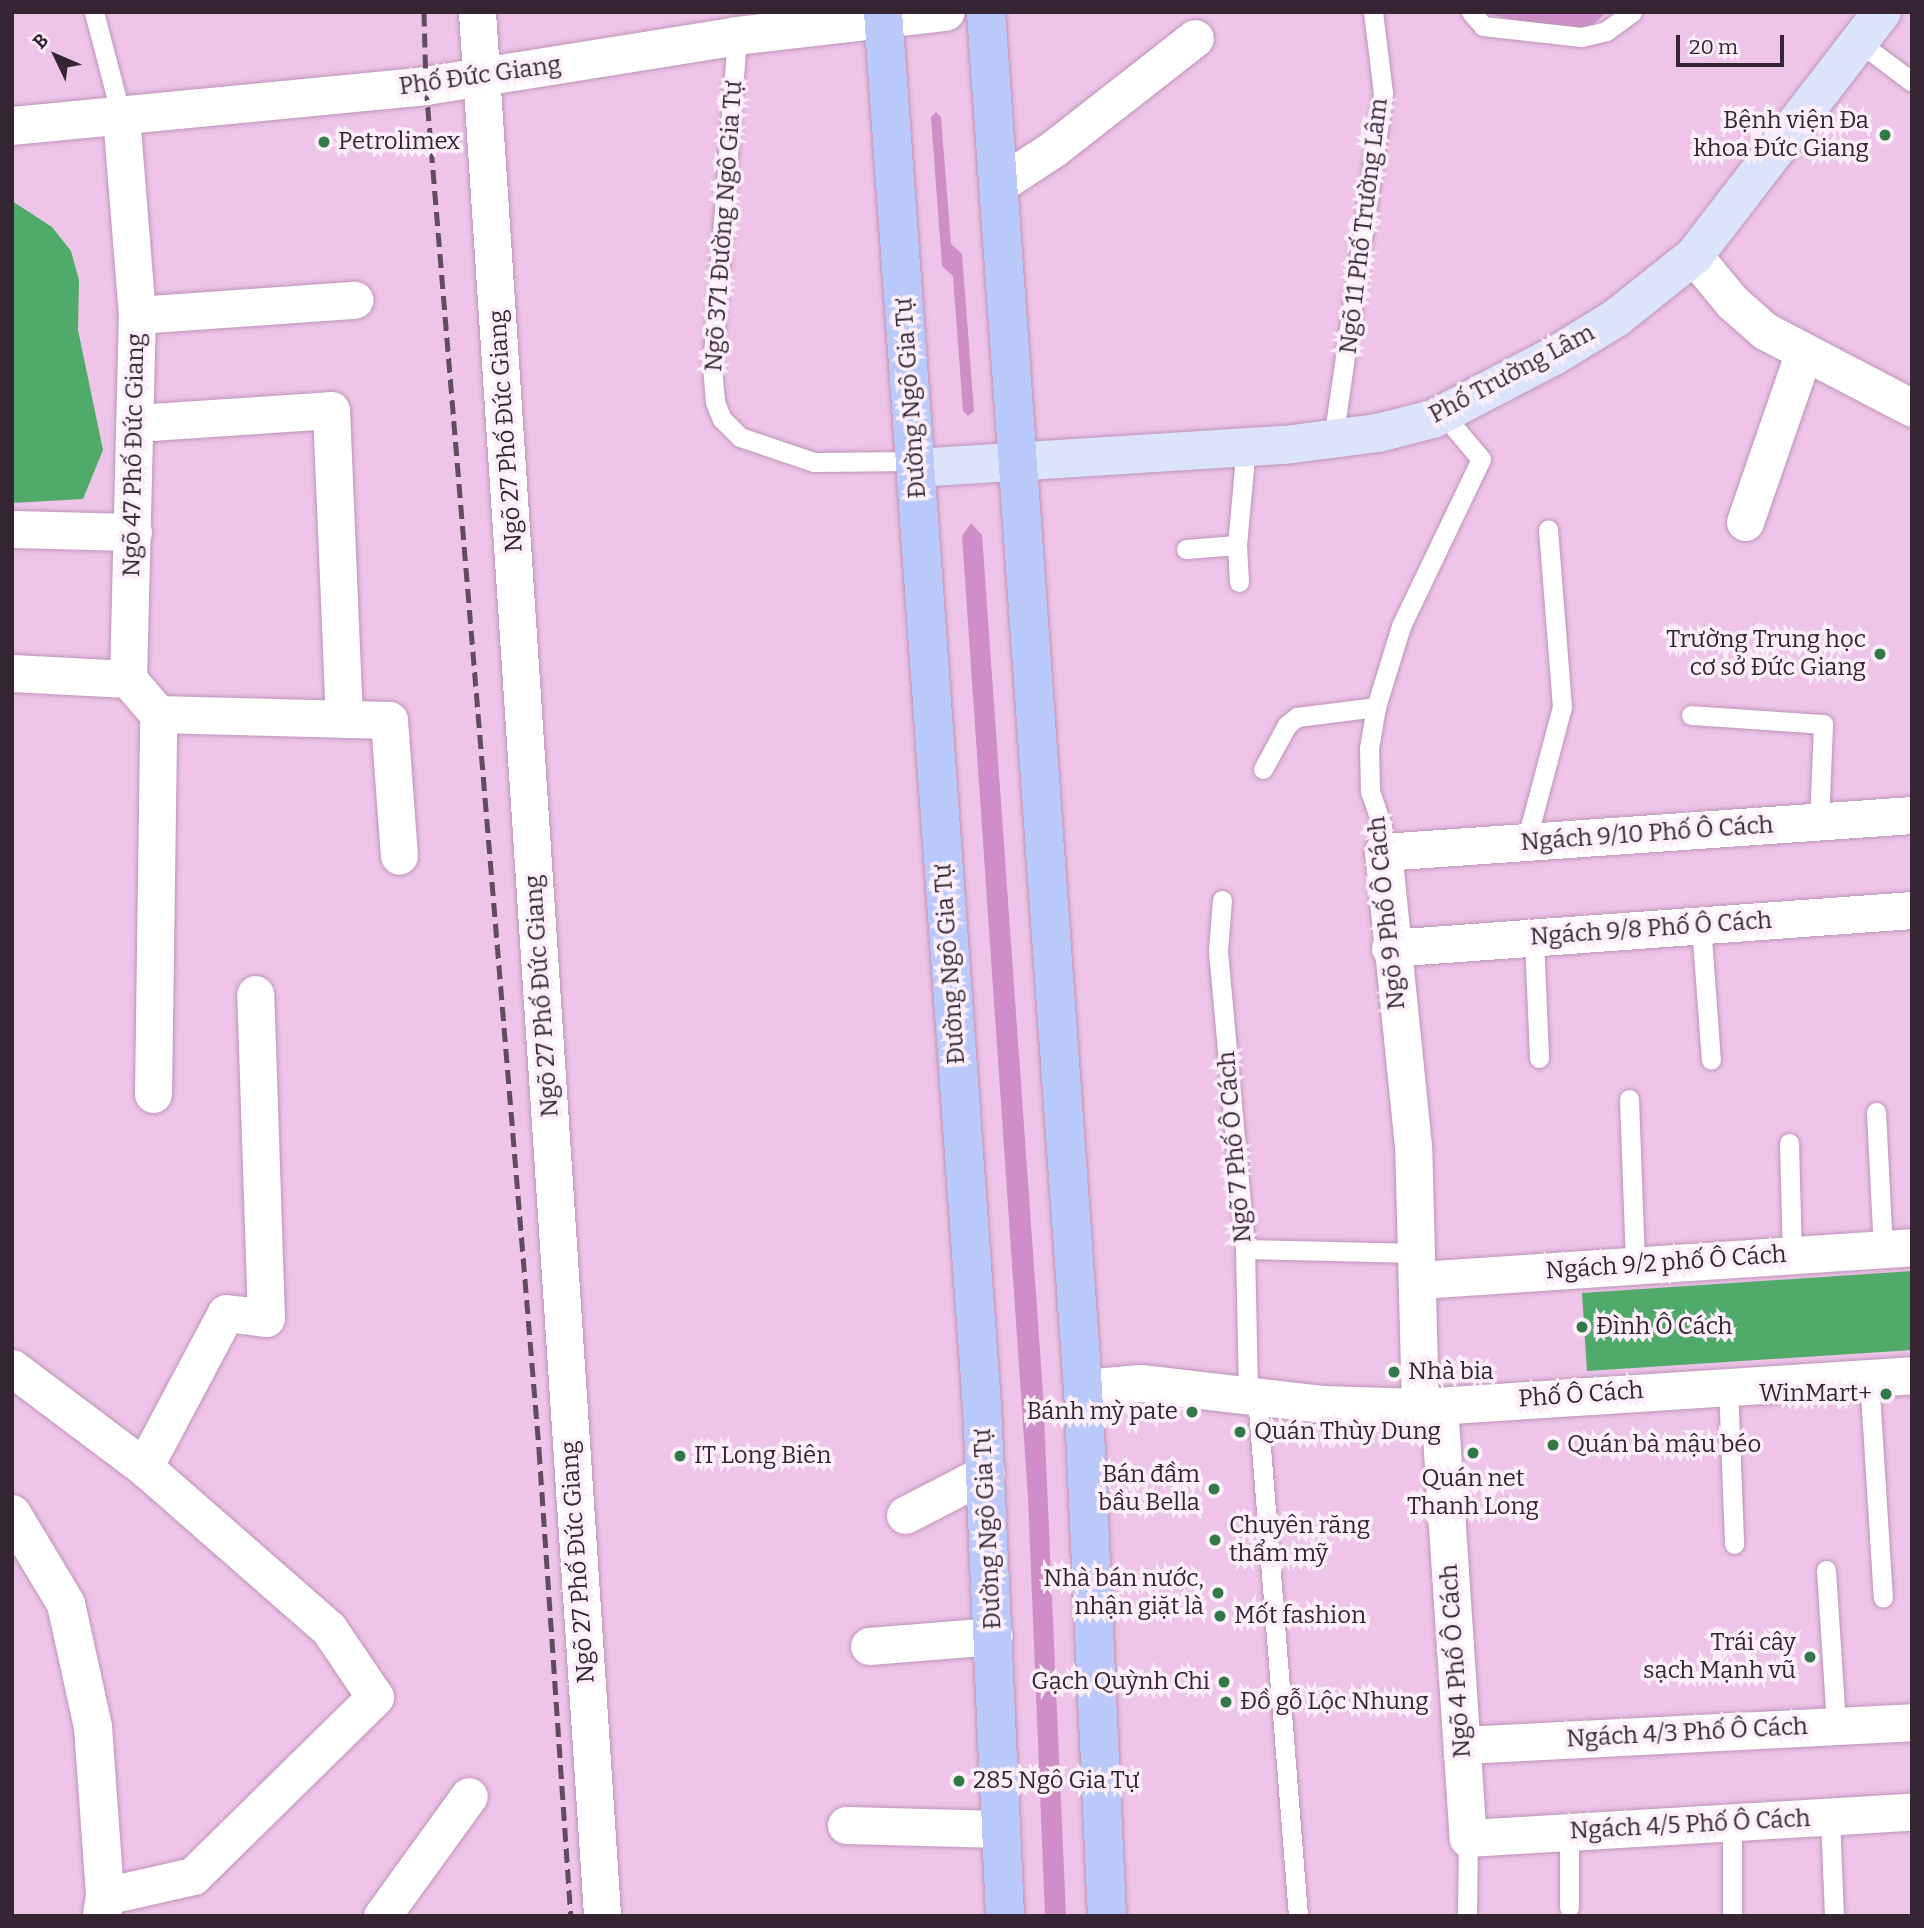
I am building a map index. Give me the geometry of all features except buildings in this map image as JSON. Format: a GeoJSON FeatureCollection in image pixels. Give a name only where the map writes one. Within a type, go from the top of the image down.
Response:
{"type":"FeatureCollection","features":[{"type":"Feature","properties":{"kind":"main road"},"geometry":{"type":"LineString","coordinates":[[986,12],[1083,1388],[1107,1916]]}},
{"type":"Feature","properties":{"kind":"main road","name":"Đường Ngô Gia Tự"},"geometry":{"type":"LineString","coordinates":[[883,16],[986,1473],[1005,1916]]}},
{"type":"Feature","properties":{"kind":"main road","name":"Phố Trường Lâm"},"geometry":{"type":"LineString","coordinates":[[916,465],[1018,461],[1333,440],[1377,433],[1443,414],[1616,318],[1693,256],[1871,27]]}},
{"type":"Feature","properties":{"kind":"street","name":"Ngõ 27 Phố Đức Giang"},"geometry":{"type":"LineString","coordinates":[[477,12],[484,77],[601,1916]]}},
{"type":"Feature","properties":{"kind":"street","name":"Phố Đức Giang"},"geometry":{"type":"LineString","coordinates":[[12,126],[484,77],[747,27],[946,12]]}},
{"type":"Feature","properties":{"kind":"street"},"geometry":{"type":"LineString","coordinates":[[998,185],[1053,149],[1195,38]]}},
{"type":"Feature","properties":{"kind":"street","name":"Ngõ 47 Phố Đức Giang"},"geometry":{"type":"LineString","coordinates":[[121,116],[137,315],[128,679]]}},
{"type":"Feature","properties":{"kind":"street"},"geometry":{"type":"LineString","coordinates":[[1693,256],[1732,302],[1765,331],[1912,408]]}},
{"type":"Feature","properties":{"kind":"street"},"geometry":{"type":"LineString","coordinates":[[137,315],[354,300]]}},
{"type":"Feature","properties":{"kind":"street"},"geometry":{"type":"LineString","coordinates":[[1745,522],[1804,352]]}},
{"type":"Feature","properties":{"kind":"street"},"geometry":{"type":"LineString","coordinates":[[136,423],[331,410],[344,719]]}},
{"type":"Feature","properties":{"kind":"street"},"geometry":{"type":"LineString","coordinates":[[12,529],[133,532]]}},
{"type":"Feature","properties":{"kind":"street"},"geometry":{"type":"LineString","coordinates":[[12,673],[128,679],[158,714],[153,1094]]}},
{"type":"Feature","properties":{"kind":"street"},"geometry":{"type":"LineString","coordinates":[[158,714],[389,720],[400,856]]}},
{"type":"Feature","properties":{"kind":"street","name":"Ngách 9/10 Phố Ô Cách"},"geometry":{"type":"LineString","coordinates":[[1383,852],[1912,816]]}},
{"type":"Feature","properties":{"kind":"street","name":"Ngõ 9 Phố Ô Cách"},"geometry":{"type":"LineString","coordinates":[[1383,852],[1390,948],[1413,1146],[1429,1407]]}},
{"type":"Feature","properties":{"kind":"street","name":"Ngách 9/8 Phố Ô Cách"},"geometry":{"type":"LineString","coordinates":[[1390,948],[1912,910]]}},
{"type":"Feature","properties":{"kind":"street"},"geometry":{"type":"LineString","coordinates":[[144,1466],[226,1313],[266,1318],[255,994]]}},
{"type":"Feature","properties":{"kind":"street","name":"Ngách 9/2 phố Ô Cách"},"geometry":{"type":"LineString","coordinates":[[1419,1266],[1635,1264],[1897,1248]]}},
{"type":"Feature","properties":{"kind":"street"},"geometry":{"type":"LineString","coordinates":[[12,1368],[144,1466],[330,1629],[375,1697],[193,1876],[103,1906],[93,1727],[66,1604],[12,1514]]}},
{"type":"Feature","properties":{"kind":"street","name":"Phố Ô Cách"},"geometry":{"type":"LineString","coordinates":[[1083,1388],[1140,1383],[1252,1397],[1429,1407],[1728,1385],[1912,1375]]}},
{"type":"Feature","properties":{"kind":"street","name":"Ngõ 4 Phố Ô Cách"},"geometry":{"type":"LineString","coordinates":[[1429,1407],[1462,1745],[1468,1838]]}},
{"type":"Feature","properties":{"kind":"street"},"geometry":{"type":"LineString","coordinates":[[905,1514],[986,1473]]}},
{"type":"Feature","properties":{"kind":"street"},"geometry":{"type":"LineString","coordinates":[[869,1646],[994,1636]]}},
{"type":"Feature","properties":{"kind":"street","name":"Ngách 4/3 Phố Ô Cách"},"geometry":{"type":"LineString","coordinates":[[1462,1745],[1912,1722]]}},
{"type":"Feature","properties":{"kind":"street"},"geometry":{"type":"LineString","coordinates":[[382,1916],[469,1796]]}},
{"type":"Feature","properties":{"kind":"street","name":"Ngách 4/5 Phố Ô Cách"},"geometry":{"type":"LineString","coordinates":[[1468,1838],[1912,1812]]}},
{"type":"Feature","properties":{"kind":"street"},"geometry":{"type":"LineString","coordinates":[[846,1825],[1002,1829]]}},
{"type":"Feature","properties":{"kind":"lane"},"geometry":{"type":"LineString","coordinates":[[94,12],[121,116]]}},
{"type":"Feature","properties":{"kind":"lane","name":"Ngõ 11 Phố Trường Lâm"},"geometry":{"type":"LineString","coordinates":[[1333,440],[1383,93],[1373,12]]}},
{"type":"Feature","properties":{"kind":"lane"},"geometry":{"type":"LineString","coordinates":[[1471,12],[1483,26],[1581,37],[1606,31],[1632,12]]}},
{"type":"Feature","properties":{"kind":"lane","name":"Ngõ 371 Đường Ngô Gia Tự"},"geometry":{"type":"LineString","coordinates":[[747,27],[712,367],[715,402],[722,419],[740,437],[814,462],[916,465]]}},
{"type":"Feature","properties":{"kind":"lane"},"geometry":{"type":"LineString","coordinates":[[1871,27],[1912,82]]}},
{"type":"Feature","properties":{"kind":"lane","name":"Ngõ 9 Phố Ô Cách"},"geometry":{"type":"LineString","coordinates":[[1383,852],[1382,825],[1370,791],[1369,748],[1376,706],[1401,626],[1481,459],[1443,414]]}},
{"type":"Feature","properties":{"kind":"lane"},"geometry":{"type":"LineString","coordinates":[[1239,582],[1237,545],[1246,447]]}},
{"type":"Feature","properties":{"kind":"lane"},"geometry":{"type":"LineString","coordinates":[[1526,842],[1562,707],[1548,530]]}},
{"type":"Feature","properties":{"kind":"lane"},"geometry":{"type":"LineString","coordinates":[[1186,549],[1237,545]]}},
{"type":"Feature","properties":{"kind":"lane"},"geometry":{"type":"LineString","coordinates":[[1263,769],[1287,725],[1297,717],[1376,706]]}},
{"type":"Feature","properties":{"kind":"lane"},"geometry":{"type":"LineString","coordinates":[[1691,716],[1823,724],[1819,822]]}},
{"type":"Feature","properties":{"kind":"lane","name":"Ngõ 7 Phố Ô Cách"},"geometry":{"type":"LineString","coordinates":[[1223,900],[1218,951],[1245,1249],[1252,1397],[1298,1916]]}},
{"type":"Feature","properties":{"kind":"lane"},"geometry":{"type":"LineString","coordinates":[[1701,925],[1711,1060]]}},
{"type":"Feature","properties":{"kind":"lane"},"geometry":{"type":"LineString","coordinates":[[1534,937],[1539,1058]]}},
{"type":"Feature","properties":{"kind":"lane"},"geometry":{"type":"LineString","coordinates":[[1629,1099],[1635,1264]]}},
{"type":"Feature","properties":{"kind":"lane"},"geometry":{"type":"LineString","coordinates":[[1876,1112],[1897,1248]]}},
{"type":"Feature","properties":{"kind":"lane"},"geometry":{"type":"LineString","coordinates":[[1789,1143],[1792,1254]]}},
{"type":"Feature","properties":{"kind":"lane"},"geometry":{"type":"LineString","coordinates":[[1245,1249],[1419,1266]]}},
{"type":"Feature","properties":{"kind":"lane"},"geometry":{"type":"LineString","coordinates":[[1869,1377],[1883,1598]]}},
{"type":"Feature","properties":{"kind":"lane"},"geometry":{"type":"LineString","coordinates":[[1728,1385],[1734,1544]]}},
{"type":"Feature","properties":{"kind":"lane"},"geometry":{"type":"LineString","coordinates":[[1826,1570],[1836,1725]]}},
{"type":"Feature","properties":{"kind":"lane"},"geometry":{"type":"LineString","coordinates":[[1829,1817],[1834,1916]]}},
{"type":"Feature","properties":{"kind":"lane"},"geometry":{"type":"LineString","coordinates":[[1732,1823],[1732,1916]]}},
{"type":"Feature","properties":{"kind":"lane"},"geometry":{"type":"LineString","coordinates":[[1569,1832],[1569,1907]]}},
{"type":"Feature","properties":{"kind":"lane","name":"Ngõ 4 Phố Ô Cách"},"geometry":{"type":"LineString","coordinates":[[1467,1916],[1468,1838]]}},
{"type":"Feature","properties":{"kind":"shaded area"},"geometry":{"type":"Polygon","coordinates":[[[1482,12],[1606,12],[1588,30],[1554,30],[1482,12]]]}},
{"type":"Feature","properties":{"kind":"shaded area"},"geometry":{"type":"Polygon","coordinates":[[[936,112],[941,117],[951,244],[962,254],[974,411],[968,416],[963,411],[953,276],[942,266],[931,117],[936,112]]]}},
{"type":"Feature","properties":{"kind":"shaded area"},"geometry":{"type":"Polygon","coordinates":[[[12,201],[52,227],[71,251],[79,280],[78,330],[103,450],[83,499],[12,503],[12,201]]]}},
{"type":"Feature","properties":{"kind":"shaded area"},"geometry":{"type":"Polygon","coordinates":[[[971,523],[982,535],[1043,1393],[1066,1916],[1045,1916],[1028,1497],[962,536],[971,523]]]}},
{"type":"Feature","properties":{"kind":"shaded area"},"geometry":{"type":"Polygon","coordinates":[[[1912,1271],[1912,1350],[1587,1371],[1582,1293],[1912,1271]]]}},
{"type":"Feature","properties":{"kind":"railway"},"geometry":{"type":"LineString","coordinates":[[424,12],[426,86],[539,1450],[571,1916]]}},
{"type":"Feature","properties":{"kind":"place","name":"Bệnh viện Đa khoa Đức Giang"},"geometry":{"type":"Point","coordinates":[1885,135]}},
{"type":"Feature","properties":{"kind":"place","name":"Petrolimex"},"geometry":{"type":"Point","coordinates":[324,142]}},
{"type":"Feature","properties":{"kind":"place","name":"Trường Trung học cơ sở Đức Giang"},"geometry":{"type":"Point","coordinates":[1880,654]}},
{"type":"Feature","properties":{"kind":"place","name":"Đình Ô Cách"},"geometry":{"type":"Point","coordinates":[1582,1327]}},
{"type":"Feature","properties":{"kind":"place","name":"Nhà bia"},"geometry":{"type":"Point","coordinates":[1394,1372]}},
{"type":"Feature","properties":{"kind":"place","name":"WinMart+"},"geometry":{"type":"Point","coordinates":[1886,1394]}},
{"type":"Feature","properties":{"kind":"place","name":"Bánh mỳ pate"},"geometry":{"type":"Point","coordinates":[1192,1412]}},
{"type":"Feature","properties":{"kind":"place","name":"Quán Thùy Dung"},"geometry":{"type":"Point","coordinates":[1240,1432]}},
{"type":"Feature","properties":{"kind":"place","name":"Quán bà mậu béo"},"geometry":{"type":"Point","coordinates":[1553,1445]}},
{"type":"Feature","properties":{"kind":"place","name":"Quán net Thanh Long"},"geometry":{"type":"Point","coordinates":[1473,1453]}},
{"type":"Feature","properties":{"kind":"place","name":"IT Long Biên"},"geometry":{"type":"Point","coordinates":[680,1456]}},
{"type":"Feature","properties":{"kind":"place","name":"Bán đầm bầu Bella"},"geometry":{"type":"Point","coordinates":[1214,1489]}},
{"type":"Feature","properties":{"kind":"place","name":"Chuyên răng thẩm mỹ"},"geometry":{"type":"Point","coordinates":[1215,1540]}},
{"type":"Feature","properties":{"kind":"place","name":"Nhà bán nước, nhận giặt là"},"geometry":{"type":"Point","coordinates":[1218,1593]}},
{"type":"Feature","properties":{"kind":"place","name":"Mốt fashion"},"geometry":{"type":"Point","coordinates":[1220,1616]}},
{"type":"Feature","properties":{"kind":"place","name":"Trái cây sạch Mạnh vũ"},"geometry":{"type":"Point","coordinates":[1810,1657]}},
{"type":"Feature","properties":{"kind":"place","name":"Gạch Quỳnh Chi"},"geometry":{"type":"Point","coordinates":[1224,1682]}},
{"type":"Feature","properties":{"kind":"place","name":"Đồ gỗ Lộc Nhung"},"geometry":{"type":"Point","coordinates":[1226,1702]}},
{"type":"Feature","properties":{"kind":"place","name":"285 Ngô Gia Tự"},"geometry":{"type":"Point","coordinates":[959,1781]}}]}
